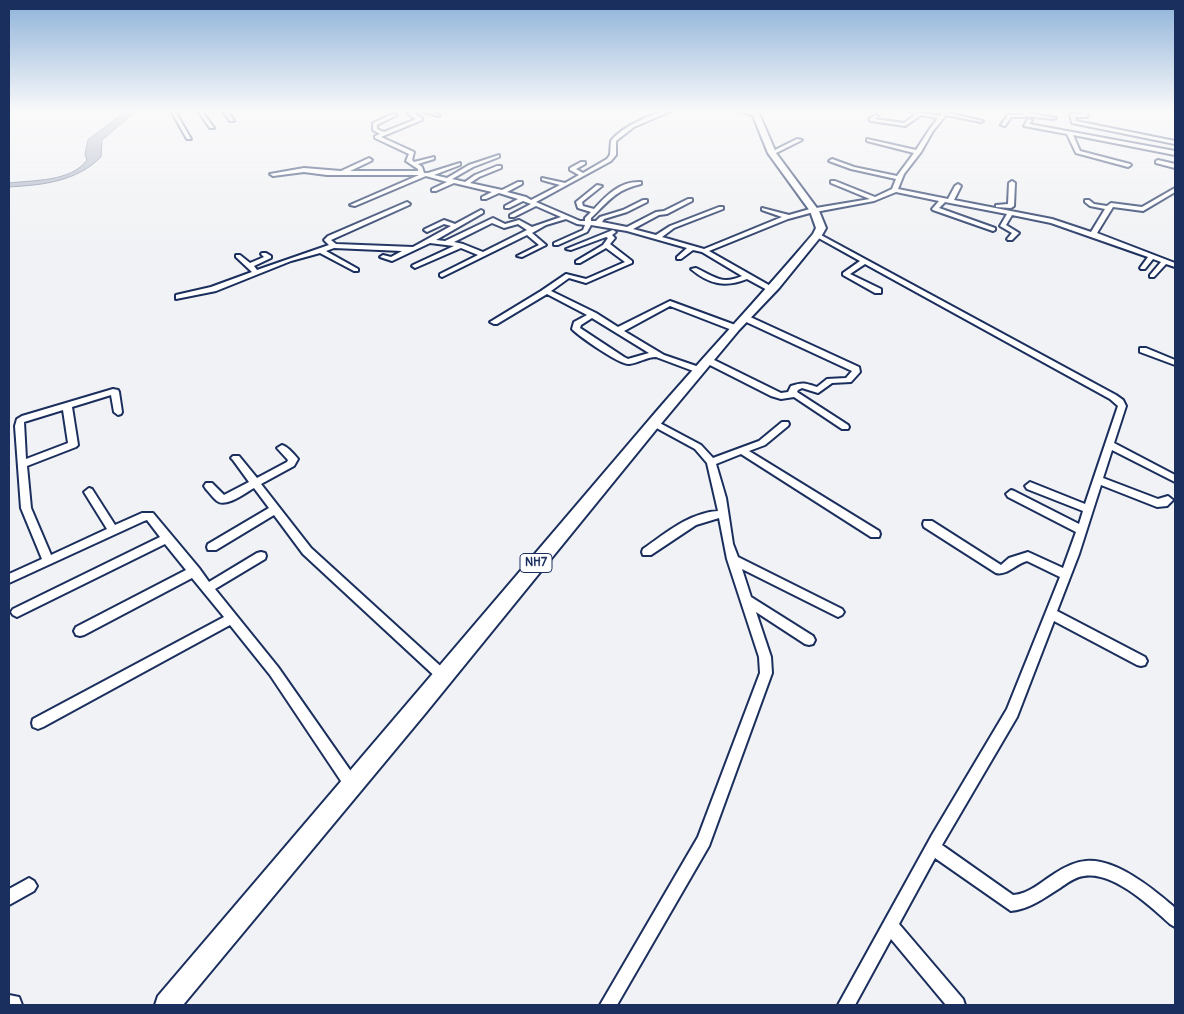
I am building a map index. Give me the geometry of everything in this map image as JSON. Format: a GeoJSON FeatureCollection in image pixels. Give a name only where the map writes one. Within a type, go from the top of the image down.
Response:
{"type":"FeatureCollection","features":[{"type":"Feature","properties":{"kind":"highway"},"geometry":{"type":"LineString","coordinates":[[775,158],[814,211],[821,228],[817,235]]}},
{"type":"Feature","properties":{"kind":"highway","name":"NH7"},"geometry":{"type":"LineString","coordinates":[[167,1005],[654,423],[817,235]]}},
{"type":"Feature","properties":{"kind":"street"},"geometry":{"type":"LineString","coordinates":[[410,158],[409,161],[426,175]]}},
{"type":"Feature","properties":{"kind":"street"},"geometry":{"type":"LineString","coordinates":[[414,164],[431,158]]}},
{"type":"Feature","properties":{"kind":"street"},"geometry":{"type":"LineString","coordinates":[[434,190],[471,166],[491,158]]}},
{"type":"Feature","properties":{"kind":"street"},"geometry":{"type":"LineString","coordinates":[[512,216],[611,158]]}},
{"type":"Feature","properties":{"kind":"street"},"geometry":{"type":"LineString","coordinates":[[895,190],[899,178],[913,158]]}},
{"type":"Feature","properties":{"kind":"street"},"geometry":{"type":"LineString","coordinates":[[1102,158],[1128,165]]}},
{"type":"Feature","properties":{"kind":"street"},"geometry":{"type":"LineString","coordinates":[[339,173],[370,160]]}},
{"type":"Feature","properties":{"kind":"street"},"geometry":{"type":"LineString","coordinates":[[832,161],[852,168],[899,178]]}},
{"type":"Feature","properties":{"kind":"street"},"geometry":{"type":"LineString","coordinates":[[1158,162],[1175,166]]}},
{"type":"Feature","properties":{"kind":"street"},"geometry":{"type":"LineString","coordinates":[[584,163],[572,169],[584,175]]}},
{"type":"Feature","properties":{"kind":"street"},"geometry":{"type":"LineString","coordinates":[[353,205],[458,164]]}},
{"type":"Feature","properties":{"kind":"street"},"geometry":{"type":"LineString","coordinates":[[467,184],[478,176],[499,167]]}},
{"type":"Feature","properties":{"kind":"street"},"geometry":{"type":"LineString","coordinates":[[273,174],[304,170],[322,173],[394,172],[426,175],[501,191],[524,198],[579,223],[598,223],[624,228],[704,251],[771,290]]}},
{"type":"Feature","properties":{"kind":"street"},"geometry":{"type":"LineString","coordinates":[[544,179],[565,185]]}},
{"type":"Feature","properties":{"kind":"street"},"geometry":{"type":"LineString","coordinates":[[833,182],[875,198]]}},
{"type":"Feature","properties":{"kind":"street"},"geometry":{"type":"LineString","coordinates":[[484,198],[520,183]]}},
{"type":"Feature","properties":{"kind":"street"},"geometry":{"type":"LineString","coordinates":[[979,224],[986,218],[991,206],[1011,206],[1012,183]]}},
{"type":"Feature","properties":{"kind":"street"},"geometry":{"type":"LineString","coordinates":[[556,244],[582,234],[587,229],[588,218],[615,191],[626,185],[639,184]]}},
{"type":"Feature","properties":{"kind":"street"},"geometry":{"type":"LineString","coordinates":[[594,211],[580,207],[581,204],[579,202],[599,186]]}},
{"type":"Feature","properties":{"kind":"street"},"geometry":{"type":"LineString","coordinates":[[958,186],[947,200],[935,209],[994,229]]}},
{"type":"Feature","properties":{"kind":"street"},"geometry":{"type":"LineString","coordinates":[[704,251],[788,217],[843,207],[895,190],[1052,222],[1093,234],[1175,265]]}},
{"type":"Feature","properties":{"kind":"street"},"geometry":{"type":"LineString","coordinates":[[1093,234],[1112,204],[1143,210],[1175,190]]}},
{"type":"Feature","properties":{"kind":"street"},"geometry":{"type":"LineString","coordinates":[[507,207],[524,198]]}},
{"type":"Feature","properties":{"kind":"street"},"geometry":{"type":"LineString","coordinates":[[569,249],[658,213],[666,213],[690,200]]}},
{"type":"Feature","properties":{"kind":"street"},"geometry":{"type":"LineString","coordinates":[[598,223],[602,218],[625,211],[645,201]]}},
{"type":"Feature","properties":{"kind":"street"},"geometry":{"type":"LineString","coordinates":[[1087,201],[1092,205],[1109,208]]}},
{"type":"Feature","properties":{"kind":"street"},"geometry":{"type":"LineString","coordinates":[[334,246],[328,238],[407,204]]}},
{"type":"Feature","properties":{"kind":"street"},"geometry":{"type":"LineString","coordinates":[[658,237],[672,227],[721,208]]}},
{"type":"Feature","properties":{"kind":"street"},"geometry":{"type":"LineString","coordinates":[[764,208],[788,217]]}},
{"type":"Feature","properties":{"kind":"street"},"geometry":{"type":"LineString","coordinates":[[179,297],[213,289],[334,246],[418,248],[480,212]]}},
{"type":"Feature","properties":{"kind":"street"},"geometry":{"type":"LineString","coordinates":[[1010,212],[1002,226],[1016,233],[1010,239]]}},
{"type":"Feature","properties":{"kind":"street"},"geometry":{"type":"LineString","coordinates":[[442,275],[529,231],[567,217]]}},
{"type":"Feature","properties":{"kind":"street"},"geometry":{"type":"LineString","coordinates":[[445,243],[494,221],[504,226],[519,222],[543,245],[520,256]]}},
{"type":"Feature","properties":{"kind":"street"},"geometry":{"type":"LineString","coordinates":[[428,230],[444,222],[456,226]]}},
{"type":"Feature","properties":{"kind":"street"},"geometry":{"type":"LineString","coordinates":[[578,262],[607,245],[605,244],[612,238],[607,234]]}},
{"type":"Feature","properties":{"kind":"street"},"geometry":{"type":"LineString","coordinates":[[817,235],[1118,400],[1122,409],[1066,575],[1012,713],[933,848],[846,1005]]}},
{"type":"Feature","properties":{"kind":"street"},"geometry":{"type":"LineString","coordinates":[[429,241],[462,245],[482,254]]}},
{"type":"Feature","properties":{"kind":"street"},"geometry":{"type":"LineString","coordinates":[[415,266],[462,245]]}},
{"type":"Feature","properties":{"kind":"street"},"geometry":{"type":"LineString","coordinates":[[494,322],[546,291],[567,275],[586,281],[630,262],[607,245]]}},
{"type":"Feature","properties":{"kind":"street"},"geometry":{"type":"LineString","coordinates":[[679,258],[693,247]]}},
{"type":"Feature","properties":{"kind":"street"},"geometry":{"type":"LineString","coordinates":[[383,257],[392,259],[411,249]]}},
{"type":"Feature","properties":{"kind":"street"},"geometry":{"type":"LineString","coordinates":[[320,250],[356,270]]}},
{"type":"Feature","properties":{"kind":"street"},"geometry":{"type":"LineString","coordinates":[[249,266],[269,257],[264,254]]}},
{"type":"Feature","properties":{"kind":"street"},"geometry":{"type":"LineString","coordinates":[[238,256],[256,273]]}},
{"type":"Feature","properties":{"kind":"street"},"geometry":{"type":"LineString","coordinates":[[1143,268],[1152,256]]}},
{"type":"Feature","properties":{"kind":"street"},"geometry":{"type":"LineString","coordinates":[[866,261],[850,269],[845,274],[878,291]]}},
{"type":"Feature","properties":{"kind":"street"},"geometry":{"type":"LineString","coordinates":[[1152,276],[1165,262]]}},
{"type":"Feature","properties":{"kind":"street"},"geometry":{"type":"LineString","coordinates":[[694,269],[724,284],[731,284],[749,276]]}},
{"type":"Feature","properties":{"kind":"street"},"geometry":{"type":"LineString","coordinates":[[546,291],[592,314],[659,355]]}},
{"type":"Feature","properties":{"kind":"street"},"geometry":{"type":"LineString","coordinates":[[617,331],[670,303],[740,323],[856,369],[856,372],[848,380],[830,380],[818,390],[802,385],[796,387],[792,394]]}},
{"type":"Feature","properties":{"kind":"street"},"geometry":{"type":"LineString","coordinates":[[592,314],[577,324],[576,329],[621,359],[628,362],[649,355],[659,355],[703,365],[774,394],[781,396],[792,394],[845,427]]}},
{"type":"Feature","properties":{"kind":"street"},"geometry":{"type":"LineString","coordinates":[[1143,350],[1175,363]]}},
{"type":"Feature","properties":{"kind":"street"},"geometry":{"type":"LineString","coordinates":[[48,560],[26,508],[20,421],[114,392],[118,412]]}},
{"type":"Feature","properties":{"kind":"street"},"geometry":{"type":"LineString","coordinates":[[22,464],[73,445],[67,405]]}},
{"type":"Feature","properties":{"kind":"street"},"geometry":{"type":"LineString","coordinates":[[608,1005],[704,841],[765,680],[765,657],[748,601],[732,559],[712,462],[698,447],[654,423]]}},
{"type":"Feature","properties":{"kind":"street"},"geometry":{"type":"LineString","coordinates":[[712,462],[764,441],[785,424]]}},
{"type":"Feature","properties":{"kind":"street"},"geometry":{"type":"LineString","coordinates":[[1110,445],[1175,479]]}},
{"type":"Feature","properties":{"kind":"street"},"geometry":{"type":"LineString","coordinates":[[210,486],[222,499],[254,483],[293,462],[293,459],[282,448]]}},
{"type":"Feature","properties":{"kind":"street"},"geometry":{"type":"LineString","coordinates":[[742,451],[876,534]]}},
{"type":"Feature","properties":{"kind":"street"},"geometry":{"type":"LineString","coordinates":[[236,458],[307,551],[443,676]]}},
{"type":"Feature","properties":{"kind":"street"},"geometry":{"type":"LineString","coordinates":[[1099,480],[1152,502],[1163,504],[1168,500]]}},
{"type":"Feature","properties":{"kind":"street"},"geometry":{"type":"LineString","coordinates":[[1030,486],[1089,509]]}},
{"type":"Feature","properties":{"kind":"street"},"geometry":{"type":"LineString","coordinates":[[90,492],[113,530]]}},
{"type":"Feature","properties":{"kind":"street"},"geometry":{"type":"LineString","coordinates":[[1011,494],[1082,530]]}},
{"type":"Feature","properties":{"kind":"street"},"geometry":{"type":"LineString","coordinates":[[212,547],[274,510]]}},
{"type":"Feature","properties":{"kind":"street"},"geometry":{"type":"LineString","coordinates":[[648,552],[690,523],[711,514],[723,514]]}},
{"type":"Feature","properties":{"kind":"street"},"geometry":{"type":"LineString","coordinates":[[9,578],[142,517],[149,516],[274,671],[352,786]]}},
{"type":"Feature","properties":{"kind":"street"},"geometry":{"type":"LineString","coordinates":[[928,524],[1000,570],[1013,561],[1028,556],[1066,575]]}},
{"type":"Feature","properties":{"kind":"street"},"geometry":{"type":"LineString","coordinates":[[17,612],[168,538]]}},
{"type":"Feature","properties":{"kind":"street"},"geometry":{"type":"LineString","coordinates":[[208,588],[261,556]]}},
{"type":"Feature","properties":{"kind":"street"},"geometry":{"type":"LineString","coordinates":[[732,559],[838,612]]}},
{"type":"Feature","properties":{"kind":"street"},"geometry":{"type":"LineString","coordinates":[[80,631],[195,571]]}},
{"type":"Feature","properties":{"kind":"street"},"geometry":{"type":"LineString","coordinates":[[748,601],[809,640]]}},
{"type":"Feature","properties":{"kind":"street"},"geometry":{"type":"LineString","coordinates":[[1050,613],[1141,660]]}},
{"type":"Feature","properties":{"kind":"street"},"geometry":{"type":"LineString","coordinates":[[38,724],[232,619]]}},
{"type":"Feature","properties":{"kind":"street"},"geometry":{"type":"LineString","coordinates":[[933,848],[1011,903],[1025,902],[1063,876],[1087,868],[1094,868],[1121,879],[1147,893],[1175,919]]}},
{"type":"Feature","properties":{"kind":"street"},"geometry":{"type":"LineString","coordinates":[[9,897],[29,886]]}},
{"type":"Feature","properties":{"kind":"street"},"geometry":{"type":"LineString","coordinates":[[890,926],[957,1005]]}},
{"type":"Feature","properties":{"kind":"street"},"geometry":{"type":"LineString","coordinates":[[9,1003],[14,1003],[14,1005]]}},
{"type":"Feature","properties":{"kind":"water"},"geometry":{"type":"Polygon","coordinates":[[[86,158],[99,158],[81,172],[58,181],[9,187],[9,183],[51,179],[62,176],[80,167],[86,158]]]}}]}
